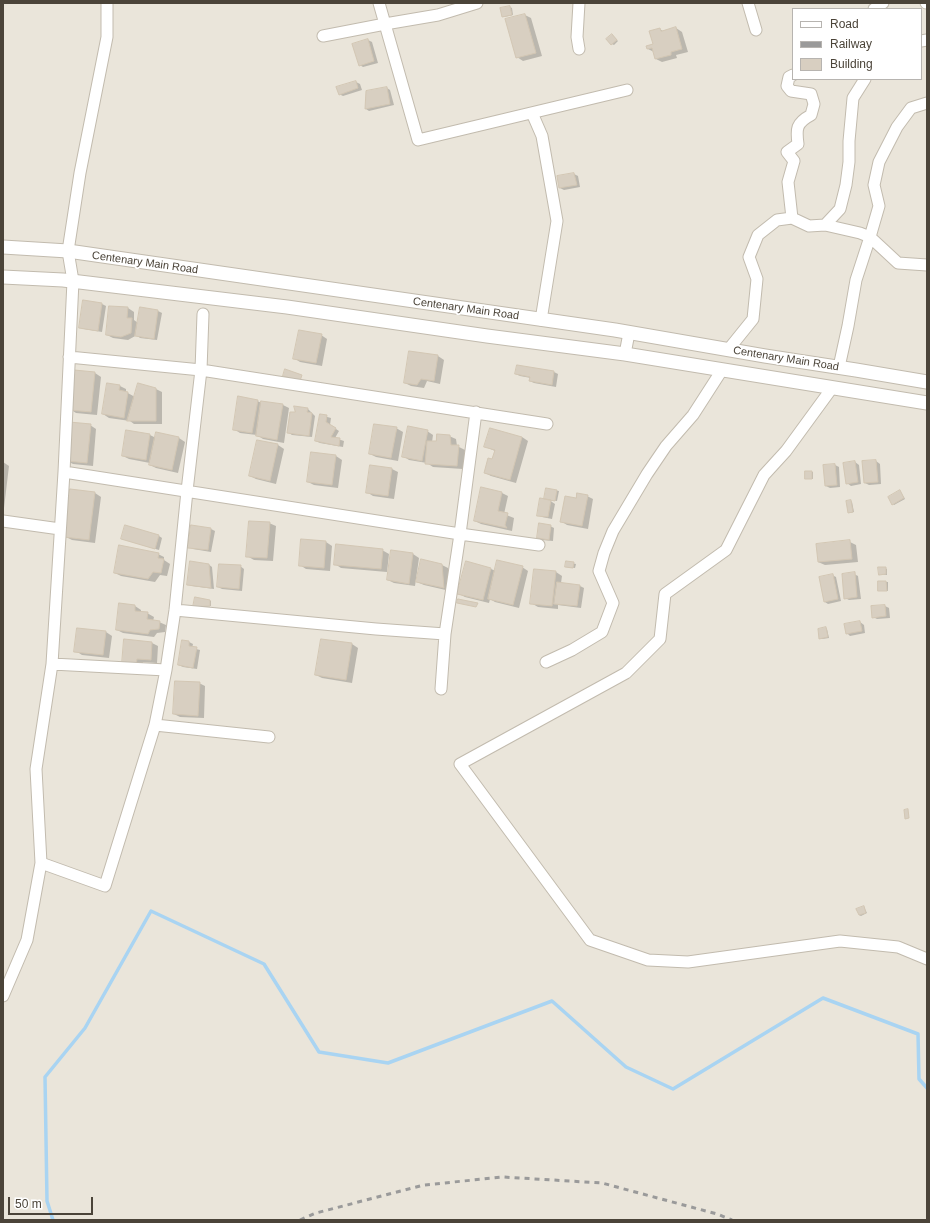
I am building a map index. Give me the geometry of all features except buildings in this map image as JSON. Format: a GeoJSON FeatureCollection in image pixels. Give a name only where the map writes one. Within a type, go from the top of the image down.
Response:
{"type":"FeatureCollection","features":[{"type":"Feature","properties":{"kind":"street"},"geometry":{"type":"LineString","coordinates":[[3,996],[27,940],[41,863],[36,769],[52,664],[64,472],[73,281],[68,251],[80,173],[107,37],[107,3]]}},
{"type":"Feature","properties":{"kind":"street"},"geometry":{"type":"LineString","coordinates":[[379,3],[418,140],[627,90]]}},
{"type":"Feature","properties":{"kind":"street"},"geometry":{"type":"LineString","coordinates":[[324,36],[438,15],[477,3]]}},
{"type":"Feature","properties":{"kind":"street"},"geometry":{"type":"LineString","coordinates":[[579,3],[579,50]]}},
{"type":"Feature","properties":{"kind":"street"},"geometry":{"type":"LineString","coordinates":[[748,3],[756,30]]}},
{"type":"Feature","properties":{"kind":"street"},"geometry":{"type":"LineString","coordinates":[[792,76],[789,77],[786,86],[791,91],[811,94],[814,104],[811,115],[802,120],[796,132],[798,144],[787,152],[794,161],[788,182],[792,218]]}},
{"type":"Feature","properties":{"kind":"street"},"geometry":{"type":"LineString","coordinates":[[825,224],[840,209],[846,185],[849,162],[853,98],[864,80]]}},
{"type":"Feature","properties":{"kind":"street"},"geometry":{"type":"LineString","coordinates":[[839,367],[856,280],[879,206],[874,185],[879,162],[897,127],[911,108],[927,103]]}},
{"type":"Feature","properties":{"kind":"street"},"geometry":{"type":"LineString","coordinates":[[532,113],[542,136],[557,221],[541,320]]}},
{"type":"Feature","properties":{"kind":"street"},"geometry":{"type":"LineString","coordinates":[[728,350],[753,319],[757,279],[749,257],[758,235],[777,220],[792,218],[808,226],[825,224],[860,233],[870,237],[898,262],[927,265]]}},
{"type":"Feature","properties":{"kind":"street","name":"Centenary Main Road"},"geometry":{"type":"LineString","coordinates":[[3,248],[68,251],[630,333],[927,382]]}},
{"type":"Feature","properties":{"kind":"street","name":"Centenary Main Road"},"geometry":{"type":"LineString","coordinates":[[3,277],[73,281],[287,307],[625,354],[927,403]]}},
{"type":"Feature","properties":{"kind":"street"},"geometry":{"type":"LineString","coordinates":[[41,863],[105,886],[155,725],[166,670],[175,610],[187,491],[202,370],[203,314]]}},
{"type":"Feature","properties":{"kind":"street"},"geometry":{"type":"LineString","coordinates":[[625,354],[630,333]]}},
{"type":"Feature","properties":{"kind":"street"},"geometry":{"type":"LineString","coordinates":[[69,357],[202,370],[547,424]]}},
{"type":"Feature","properties":{"kind":"street"},"geometry":{"type":"LineString","coordinates":[[546,662],[572,650],[602,632],[613,603],[599,572],[604,553],[613,531],[647,474],[666,446],[693,415],[722,370]]}},
{"type":"Feature","properties":{"kind":"street"},"geometry":{"type":"LineString","coordinates":[[832,388],[786,451],[764,475],[726,550],[665,594],[660,639],[626,673],[460,764],[590,940],[648,960],[688,962],[840,941],[898,947],[927,959]]}},
{"type":"Feature","properties":{"kind":"street"},"geometry":{"type":"LineString","coordinates":[[441,689],[445,634],[476,412]]}},
{"type":"Feature","properties":{"kind":"street"},"geometry":{"type":"LineString","coordinates":[[64,472],[539,545]]}},
{"type":"Feature","properties":{"kind":"street"},"geometry":{"type":"LineString","coordinates":[[3,521],[60,529]]}},
{"type":"Feature","properties":{"kind":"street"},"geometry":{"type":"LineString","coordinates":[[175,610],[445,634]]}},
{"type":"Feature","properties":{"kind":"street"},"geometry":{"type":"LineString","coordinates":[[52,664],[166,670]]}},
{"type":"Feature","properties":{"kind":"street"},"geometry":{"type":"LineString","coordinates":[[155,725],[269,737]]}},
{"type":"Feature","properties":{"kind":"shaded area"},"geometry":{"type":"Polygon","coordinates":[[[3,3],[927,3],[927,1220],[3,1220],[3,3]]]}},
{"type":"Feature","properties":{"kind":"waterway"},"geometry":{"type":"LineString","coordinates":[[53,1220],[47,1201],[45,1077],[85,1028],[151,911],[264,964],[319,1052],[388,1063],[552,1001],[626,1067],[673,1089],[823,998],[918,1034],[919,1079],[927,1088]]}},
{"type":"Feature","properties":{"kind":"railway"},"geometry":{"type":"LineString","coordinates":[[300,1220],[316,1213],[424,1185],[503,1177],[602,1183],[717,1214],[732,1220]]}}]}
